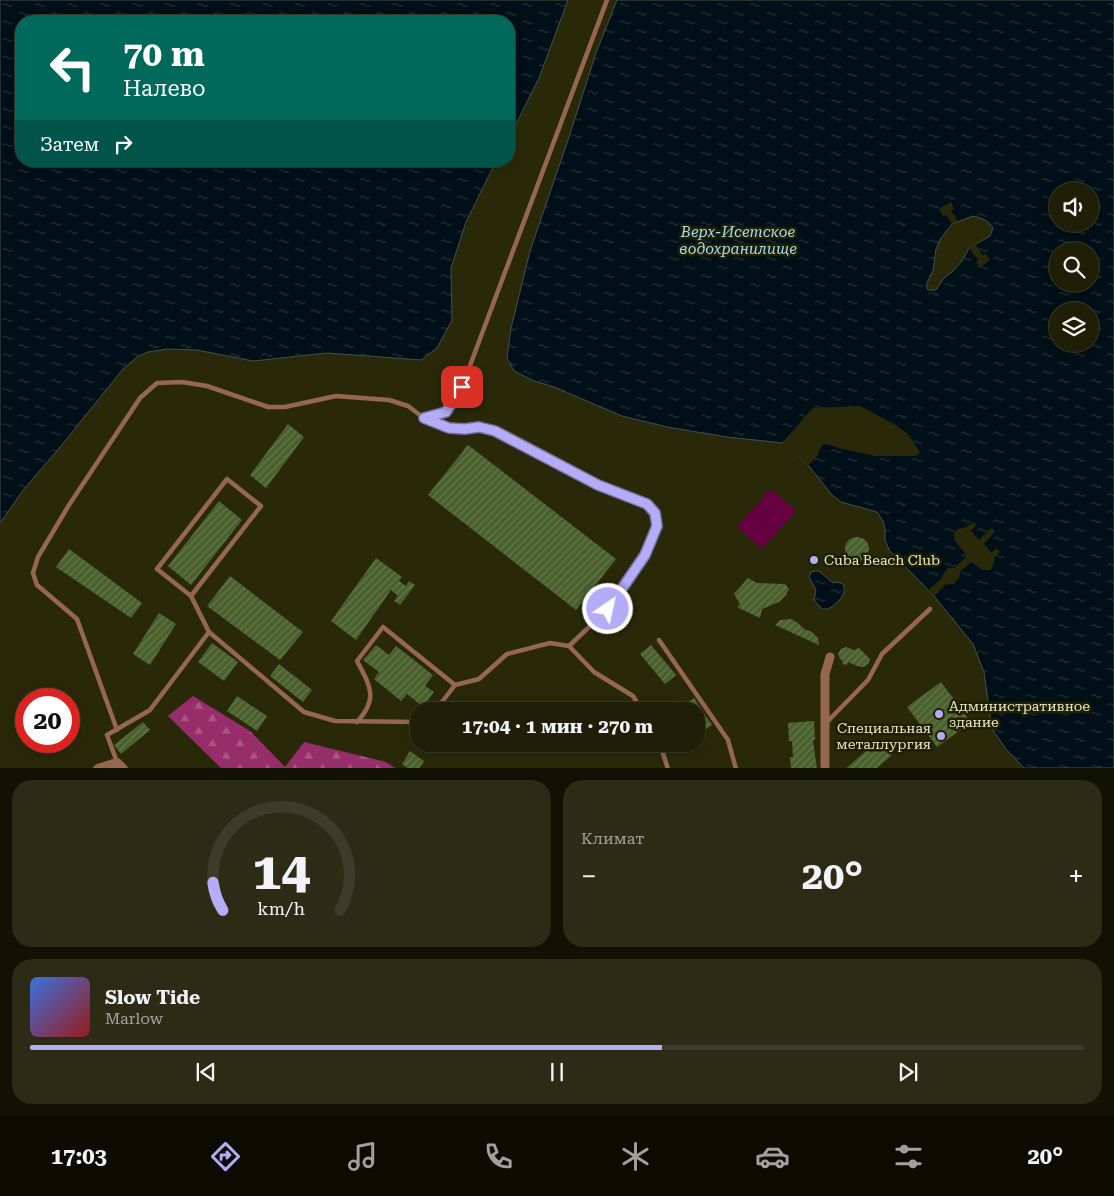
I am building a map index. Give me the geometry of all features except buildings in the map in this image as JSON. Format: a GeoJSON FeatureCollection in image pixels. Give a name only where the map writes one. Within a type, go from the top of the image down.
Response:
{"type":"FeatureCollection","features":[{"type":"Feature","properties":{"kind":"street"},"geometry":{"type":"LineString","coordinates":[[825,768],[825,674],[830,657]]}},
{"type":"Feature","properties":{"kind":"street"},"geometry":{"type":"LineString","coordinates":[[98,768],[120,766]]}},
{"type":"Feature","properties":{"kind":"lane"},"geometry":{"type":"LineString","coordinates":[[424,418],[446,412],[462,387],[607,0]]}},
{"type":"Feature","properties":{"kind":"lane"},"geometry":{"type":"LineString","coordinates":[[116,730],[77,618],[37,586],[33,573],[38,557],[69,506],[140,398],[157,383],[182,382],[207,386],[268,406],[285,407],[336,396],[389,400],[408,406],[424,418],[449,428],[465,429],[479,427],[495,431],[598,485],[647,504],[655,513],[657,526],[645,555],[608,609],[569,646]]}},
{"type":"Feature","properties":{"kind":"lane"},"geometry":{"type":"LineString","coordinates":[[191,596],[262,506],[227,479],[157,568],[191,596],[209,632],[304,712],[335,721],[410,722]]}},
{"type":"Feature","properties":{"kind":"lane"},"geometry":{"type":"LineString","coordinates":[[825,724],[868,680],[882,654],[930,609]]}},
{"type":"Feature","properties":{"kind":"lane"},"geometry":{"type":"LineString","coordinates":[[357,722],[366,712],[371,701],[367,682],[357,661],[383,627],[456,685]]}},
{"type":"Feature","properties":{"kind":"lane"},"geometry":{"type":"LineString","coordinates":[[120,766],[107,735],[150,710],[209,632]]}},
{"type":"Feature","properties":{"kind":"lane"},"geometry":{"type":"LineString","coordinates":[[659,640],[728,740],[736,768]]}},
{"type":"Feature","properties":{"kind":"lane"},"geometry":{"type":"LineString","coordinates":[[442,702],[456,685],[479,679],[506,654],[550,643],[569,646],[594,672],[633,696],[637,702]]}},
{"type":"Feature","properties":{"kind":"lane"},"geometry":{"type":"LineString","coordinates":[[663,752],[668,768]]}},
{"type":"Feature","properties":{"kind":"green space"},"geometry":{"type":"Polygon","coordinates":[[[193,696],[250,731],[285,767],[304,742],[386,762],[395,768],[221,768],[168,716],[193,696]]]}},
{"type":"Feature","properties":{"kind":"shaded area"},"geometry":{"type":"Polygon","coordinates":[[[771,489],[796,511],[762,549],[737,527],[771,489]]]}},
{"type":"Feature","properties":{"kind":"water"},"geometry":{"type":"Polygon","coordinates":[[[0,0],[568,0],[539,78],[515,126],[515,15],[15,15],[15,167],[493,167],[466,222],[451,268],[452,320],[437,348],[421,360],[327,353],[253,361],[197,350],[167,349],[148,352],[137,357],[123,369],[24,489],[0,523],[0,0]]]}},
{"type":"Feature","properties":{"kind":"water","name":"Верх-Исетское водохранилище"},"geometry":{"type":"Polygon","coordinates":[[[617,0],[1114,0],[1114,768],[1024,768],[1006,749],[992,729],[984,672],[973,644],[934,596],[889,550],[885,540],[883,521],[877,512],[841,502],[832,495],[808,465],[783,443],[727,437],[667,427],[622,416],[554,387],[534,381],[514,371],[507,358],[511,328],[530,251],[596,53],[617,0]],[[973,216],[952,224],[941,238],[936,249],[933,271],[926,285],[928,290],[936,290],[944,278],[962,261],[969,248],[990,236],[993,228],[989,223],[973,216]]]}},
{"type":"Feature","properties":{"kind":"water"},"geometry":{"type":"Polygon","coordinates":[[[819,571],[833,583],[843,584],[843,595],[838,602],[828,609],[822,609],[814,600],[816,590],[809,577],[811,572],[819,571]]]}},
{"type":"Feature","properties":{"kind":"pier"},"geometry":{"type":"Polygon","coordinates":[[[951,202],[954,208],[951,211],[958,221],[952,224],[946,214],[943,216],[939,209],[951,202]]]}},
{"type":"Feature","properties":{"kind":"pier"},"geometry":{"type":"Polygon","coordinates":[[[975,244],[983,255],[986,254],[990,260],[980,267],[976,262],[978,260],[969,248],[975,244]]]}},
{"type":"Feature","properties":{"kind":"pier"},"geometry":{"type":"Polygon","coordinates":[[[860,406],[894,424],[908,434],[920,452],[916,456],[875,456],[824,444],[816,458],[808,465],[782,443],[813,408],[860,406]]]}},
{"type":"Feature","properties":{"kind":"pier"},"geometry":{"type":"Polygon","coordinates":[[[974,522],[976,525],[971,531],[979,540],[991,528],[995,531],[984,544],[991,553],[997,548],[1000,552],[995,557],[992,568],[990,570],[983,570],[971,562],[960,572],[959,578],[954,583],[945,585],[934,596],[928,590],[941,579],[948,568],[954,568],[967,556],[956,542],[954,533],[958,529],[974,522]]]}},
{"type":"Feature","properties":{"kind":"place","name":"Cuba Beach Club"},"geometry":{"type":"Point","coordinates":[814,560]}},
{"type":"Feature","properties":{"kind":"place","name":"Административное здание"},"geometry":{"type":"Point","coordinates":[939,714]}},
{"type":"Feature","properties":{"kind":"place","name":"Специальная металлургия"},"geometry":{"type":"Point","coordinates":[941,736]}},
{"type":"Feature","properties":{"kind":"route"},"geometry":{"type":"LineString","coordinates":[[462,387],[446,412],[424,418],[449,428],[465,429],[479,427],[495,431],[598,485],[647,504],[655,513],[657,526],[645,555],[608,609]]}}]}
